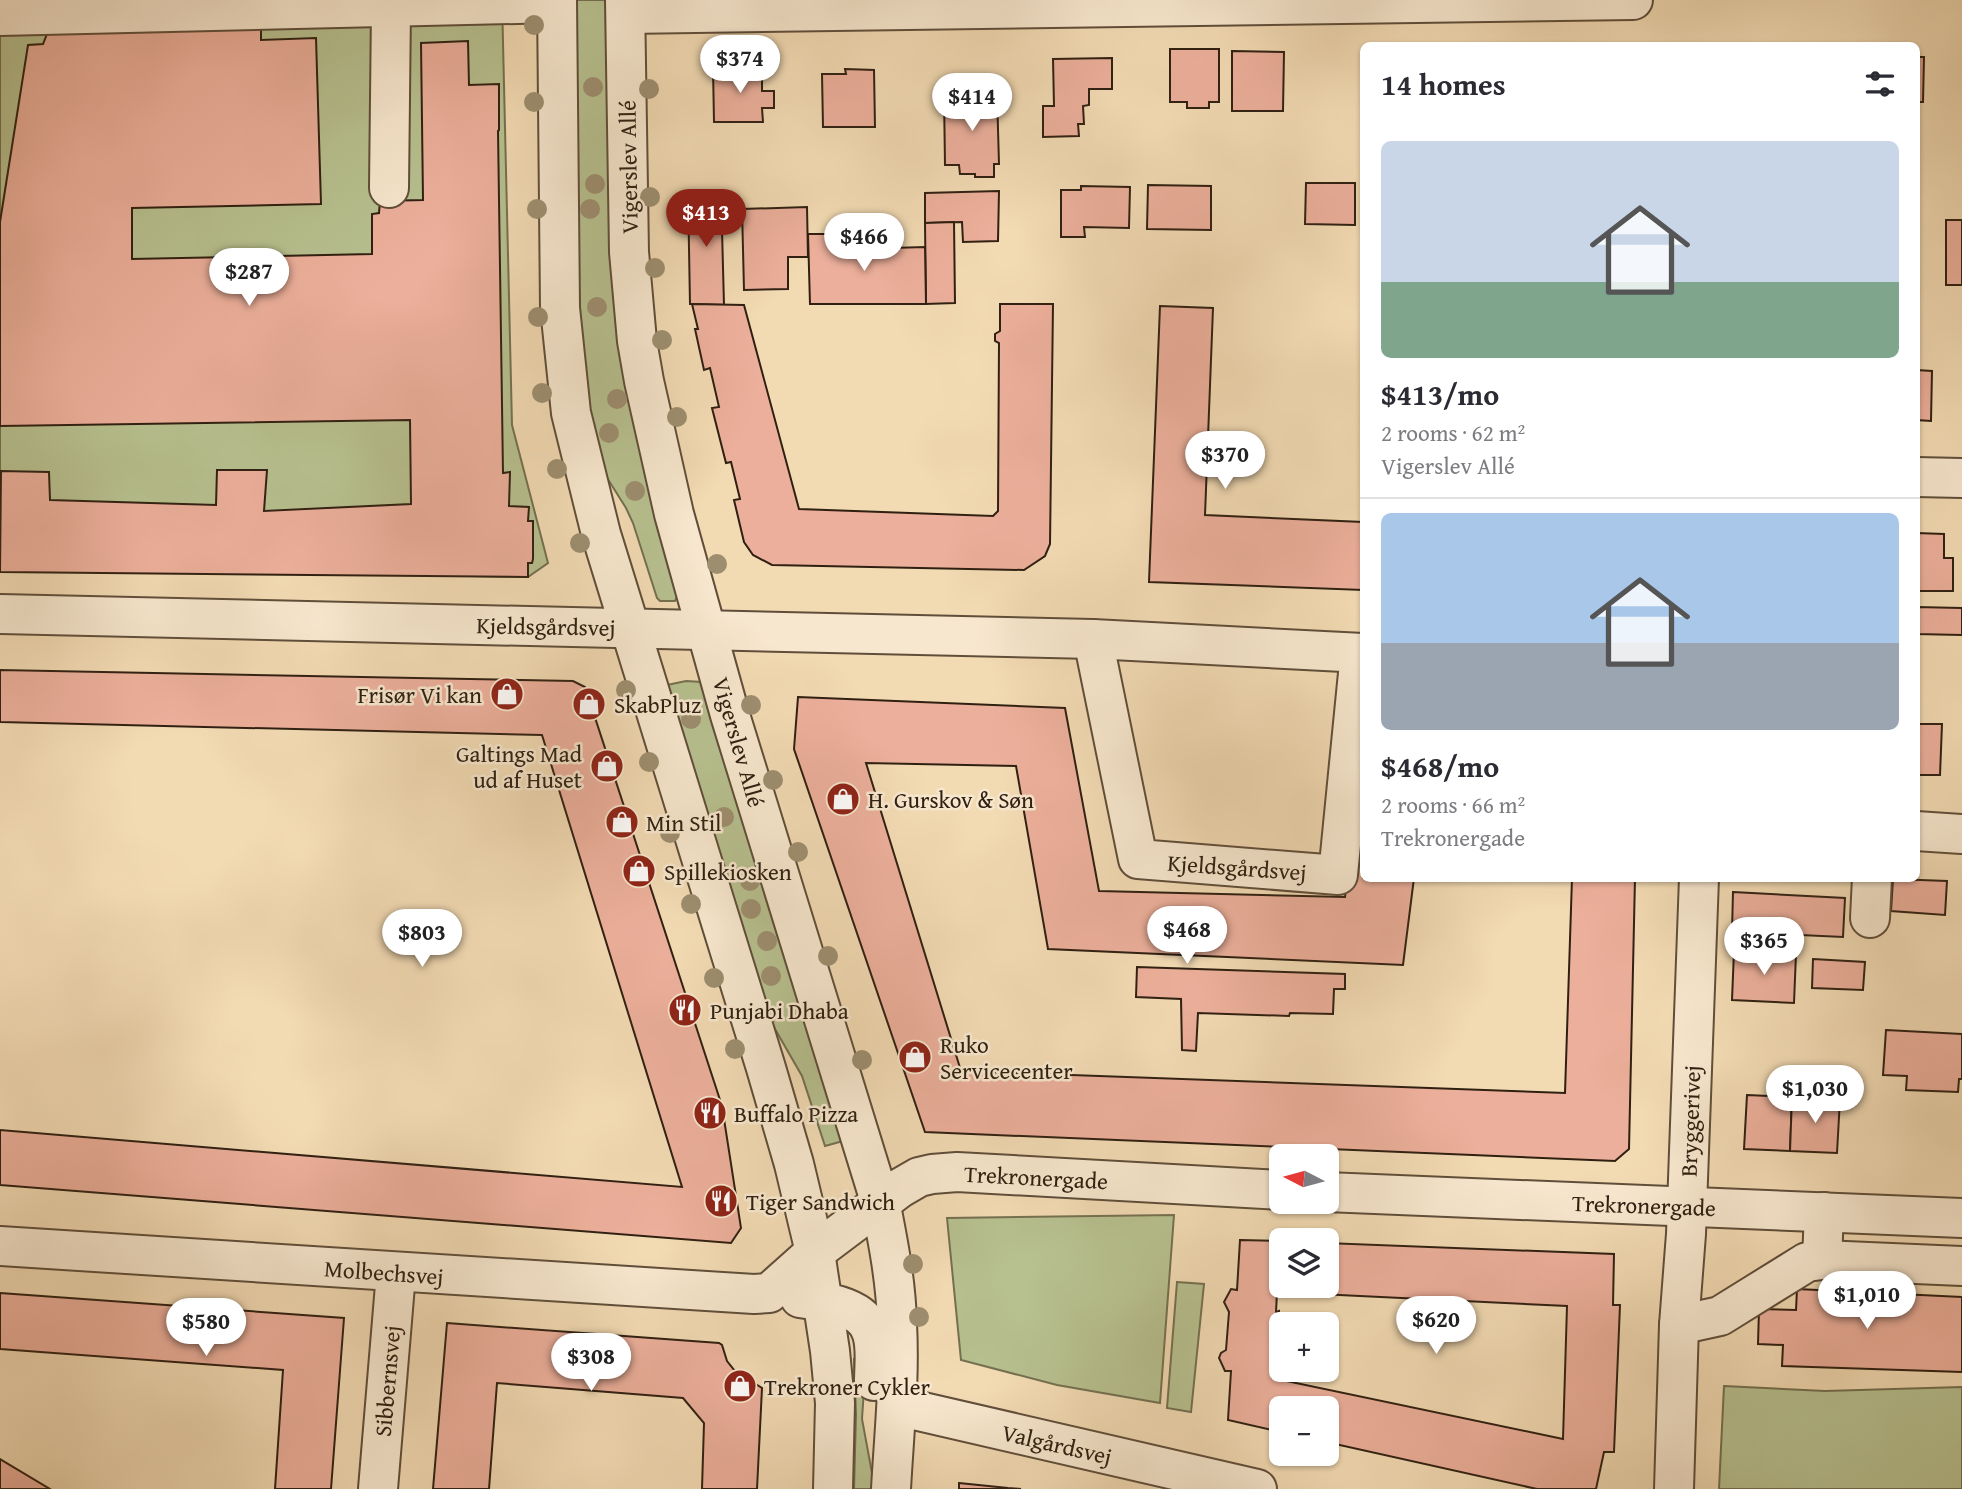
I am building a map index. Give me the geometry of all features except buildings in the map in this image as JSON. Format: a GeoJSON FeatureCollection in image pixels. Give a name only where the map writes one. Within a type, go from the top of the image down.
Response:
{"type":"FeatureCollection","features":[{"type":"Feature","properties":{"kind":"street"},"geometry":{"type":"LineString","coordinates":[[626,7],[1633,0]]}},
{"type":"Feature","properties":{"kind":"street"},"geometry":{"type":"LineString","coordinates":[[0,16],[557,2],[561,308],[566,384],[590,494],[794,1164],[815,1252],[830,1351],[835,1403],[833,1489]]}},
{"type":"Feature","properties":{"kind":"street"},"geometry":{"type":"LineString","coordinates":[[389,188],[391,7]]}},
{"type":"Feature","properties":{"kind":"street","name":"Vigerslev Allé"},"geometry":{"type":"LineString","coordinates":[[626,7],[629,252],[637,341],[674,514],[706,630],[753,793],[880,1201],[895,1291],[897,1323],[897,1406],[891,1482]]}},
{"type":"Feature","properties":{"kind":"street"},"geometry":{"type":"LineString","coordinates":[[1920,477],[1962,478]]}},
{"type":"Feature","properties":{"kind":"street","name":"Kjeldsgårdsvej"},"geometry":{"type":"LineString","coordinates":[[0,614],[1093,639],[1360,653]]}},
{"type":"Feature","properties":{"kind":"street","name":"Kjeldsgårdsvej"},"geometry":{"type":"LineString","coordinates":[[1093,639],[1138,859],[1338,874],[1360,663]]}},
{"type":"Feature","properties":{"kind":"street"},"geometry":{"type":"LineString","coordinates":[[1920,831],[1962,834]]}},
{"type":"Feature","properties":{"kind":"street","name":"Bryggerivej"},"geometry":{"type":"LineString","coordinates":[[1674,1489],[1679,1325],[1688,1207],[1699,882]]}},
{"type":"Feature","properties":{"kind":"street"},"geometry":{"type":"LineString","coordinates":[[1870,918],[1872,882]]}},
{"type":"Feature","properties":{"kind":"street","name":"Trekronergade"},"geometry":{"type":"LineString","coordinates":[[815,1252],[880,1201],[919,1177],[957,1172],[1269,1189]]}},
{"type":"Feature","properties":{"kind":"street","name":"Trekronergade"},"geometry":{"type":"LineString","coordinates":[[1339,1193],[1962,1218]]}},
{"type":"Feature","properties":{"kind":"street"},"geometry":{"type":"LineString","coordinates":[[1822,1259],[1824,1212]]}},
{"type":"Feature","properties":{"kind":"street","name":"Molbechsvej"},"geometry":{"type":"LineString","coordinates":[[0,1246],[396,1273],[741,1294],[769,1293],[823,1302]]}},
{"type":"Feature","properties":{"kind":"street"},"geometry":{"type":"LineString","coordinates":[[769,1293],[815,1252]]}},
{"type":"Feature","properties":{"kind":"street"},"geometry":{"type":"LineString","coordinates":[[1679,1325],[1720,1317],[1807,1262],[1822,1259],[1962,1266]]}},
{"type":"Feature","properties":{"kind":"street","name":"Sibbernsvej"},"geometry":{"type":"LineString","coordinates":[[378,1489],[396,1273]]}},
{"type":"Feature","properties":{"kind":"street","name":"Vigerslev Allé"},"geometry":{"type":"LineString","coordinates":[[823,1302],[856,1313],[868,1324],[871,1331],[874,1350],[874,1418],[891,1482]]}},
{"type":"Feature","properties":{"kind":"street","name":"Valgårdsvej"},"geometry":{"type":"LineString","coordinates":[[897,1406],[1257,1489]]}},
{"type":"Feature","properties":{"kind":"green space"},"geometry":{"type":"Polygon","coordinates":[[[0,0],[502,0],[512,425],[548,563],[528,577],[0,567],[0,0]]]}},
{"type":"Feature","properties":{"kind":"green space"},"geometry":{"type":"Polygon","coordinates":[[[574,0],[608,0],[678,595],[675,601],[660,601],[657,598],[633,523],[604,473],[593,441],[580,342],[574,0]]]}},
{"type":"Feature","properties":{"kind":"green space"},"geometry":{"type":"Polygon","coordinates":[[[686,681],[702,682],[843,1141],[825,1146],[802,1076],[771,1022],[667,685],[686,681]]]}},
{"type":"Feature","properties":{"kind":"green space"},"geometry":{"type":"Polygon","coordinates":[[[1174,1215],[1160,1403],[1057,1385],[961,1360],[947,1218],[1174,1215]]]}},
{"type":"Feature","properties":{"kind":"green space"},"geometry":{"type":"Polygon","coordinates":[[[1177,1282],[1204,1284],[1191,1412],[1167,1408],[1177,1282]]]}},
{"type":"Feature","properties":{"kind":"green space"},"geometry":{"type":"Polygon","coordinates":[[[854,1359],[866,1360],[862,1419],[872,1473],[872,1489],[854,1489],[854,1359]]]}},
{"type":"Feature","properties":{"kind":"green space"},"geometry":{"type":"Polygon","coordinates":[[[1724,1386],[1825,1391],[1962,1387],[1962,1489],[1719,1489],[1724,1386]]]}},
{"type":"Feature","properties":{"kind":"place","name":"Frisør Vi kan"},"geometry":{"type":"Point","coordinates":[507,694]}},
{"type":"Feature","properties":{"kind":"place","name":"SkabPluz"},"geometry":{"type":"Point","coordinates":[589,704]}},
{"type":"Feature","properties":{"kind":"place","name":"Galtings Mad ud af Huset"},"geometry":{"type":"Point","coordinates":[607,766]}},
{"type":"Feature","properties":{"kind":"place","name":"H. Gurskov & Søn"},"geometry":{"type":"Point","coordinates":[843,799]}},
{"type":"Feature","properties":{"kind":"place","name":"Min Stil"},"geometry":{"type":"Point","coordinates":[622,822]}},
{"type":"Feature","properties":{"kind":"place","name":"Spillekiosken"},"geometry":{"type":"Point","coordinates":[639,871]}},
{"type":"Feature","properties":{"kind":"place","name":"Punjabi Dhaba"},"geometry":{"type":"Point","coordinates":[685,1010]}},
{"type":"Feature","properties":{"kind":"place","name":"Ruko Servicecenter"},"geometry":{"type":"Point","coordinates":[915,1057]}},
{"type":"Feature","properties":{"kind":"place","name":"Buffalo Pizza"},"geometry":{"type":"Point","coordinates":[710,1113]}},
{"type":"Feature","properties":{"kind":"place","name":"Tiger Sandwich"},"geometry":{"type":"Point","coordinates":[721,1201]}},
{"type":"Feature","properties":{"kind":"place","name":"Trekroner Cykler"},"geometry":{"type":"Point","coordinates":[740,1386]}}]}
